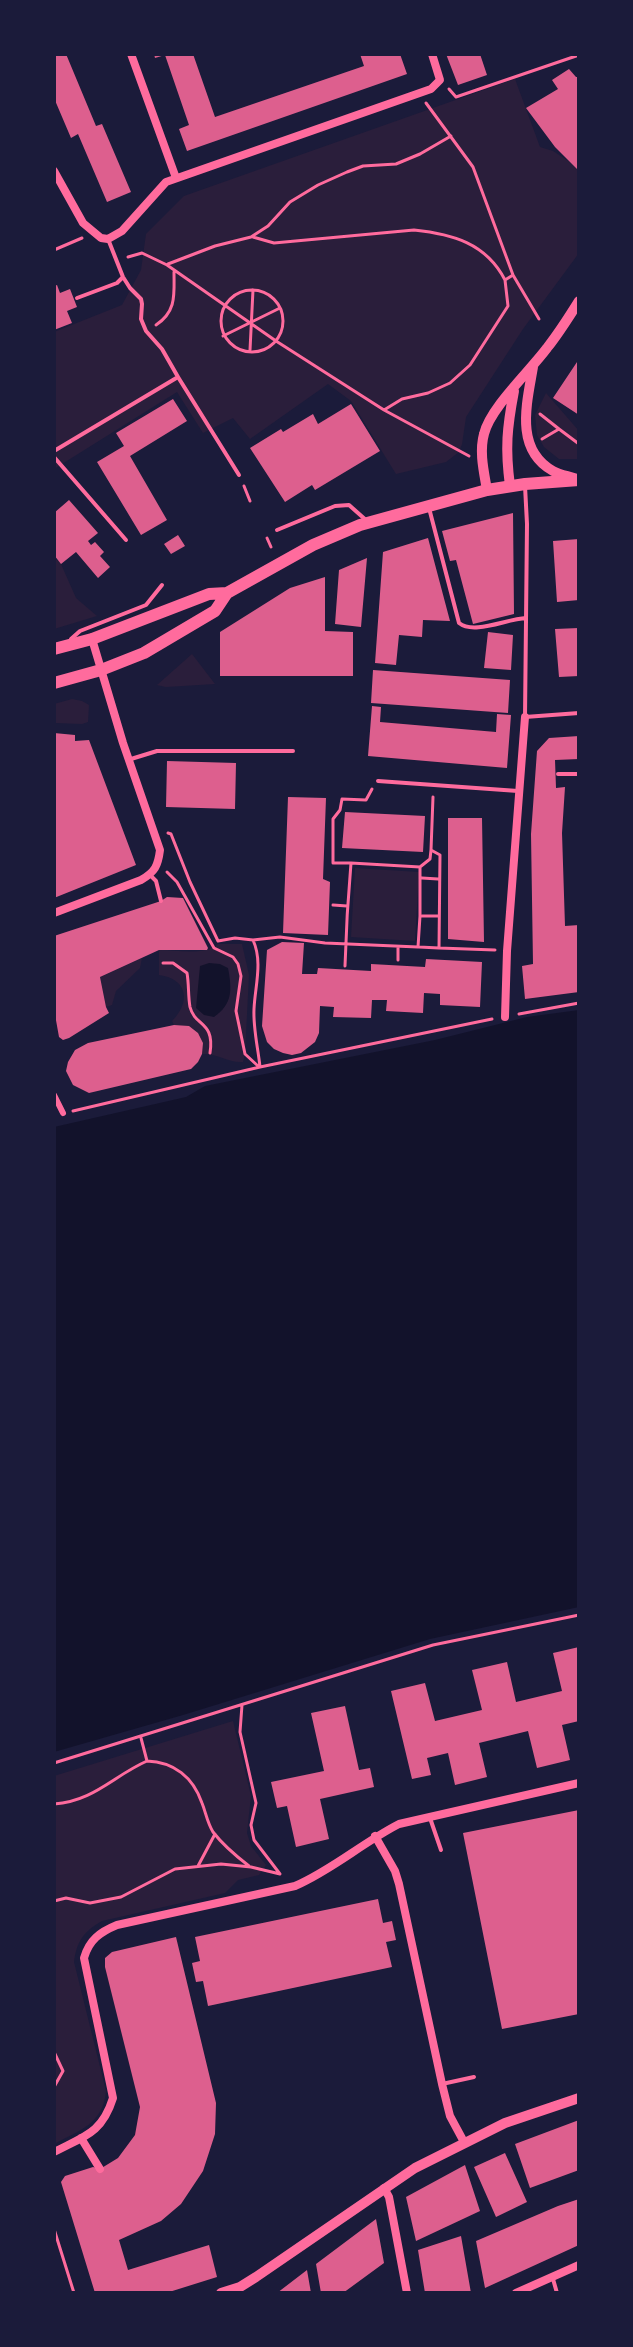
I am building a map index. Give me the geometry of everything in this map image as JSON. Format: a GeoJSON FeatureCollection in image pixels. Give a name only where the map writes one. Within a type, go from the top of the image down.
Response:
{"type":"FeatureCollection","features":[{"type":"Feature","properties":{"kind":"highway"},"geometry":{"type":"LineString","coordinates":[[59,648],[92,639],[209,594],[227,593],[313,545],[369,522],[487,490],[579,480]]}},
{"type":"Feature","properties":{"kind":"highway"},"geometry":{"type":"LineString","coordinates":[[54,683],[101,670],[144,653],[215,611],[227,593]]}},
{"type":"Feature","properties":{"kind":"street"},"geometry":{"type":"LineString","coordinates":[[131,54],[176,178]]}},
{"type":"Feature","properties":{"kind":"street"},"geometry":{"type":"LineString","coordinates":[[54,171],[83,223],[101,238],[108,239],[122,231],[166,182],[431,89],[440,80],[432,54]]}},
{"type":"Feature","properties":{"kind":"street"},"geometry":{"type":"LineString","coordinates":[[487,490],[482,458],[483,436],[497,408],[515,389],[579,301]]}},
{"type":"Feature","properties":{"kind":"street"},"geometry":{"type":"LineString","coordinates":[[533,365],[525,409],[526,434],[540,461],[554,472],[579,480]]}},
{"type":"Feature","properties":{"kind":"street"},"geometry":{"type":"LineString","coordinates":[[510,486],[506,446],[515,389]]}},
{"type":"Feature","properties":{"kind":"street"},"geometry":{"type":"LineString","coordinates":[[54,913],[150,875],[158,864],[160,850],[92,639]]}},
{"type":"Feature","properties":{"kind":"street"},"geometry":{"type":"LineString","coordinates":[[505,1017],[525,717]]}},
{"type":"Feature","properties":{"kind":"street"},"geometry":{"type":"LineString","coordinates":[[54,1095],[63,1113]]}},
{"type":"Feature","properties":{"kind":"street"},"geometry":{"type":"LineString","coordinates":[[54,2152],[101,2124],[113,2098],[84,1958],[87,1947],[95,1937],[117,1925],[295,1886],[318,1876],[375,1836],[399,1824],[579,1783]]}},
{"type":"Feature","properties":{"kind":"street"},"geometry":{"type":"LineString","coordinates":[[375,1836],[399,1884],[450,2116],[464,2142]]}},
{"type":"Feature","properties":{"kind":"street"},"geometry":{"type":"LineString","coordinates":[[221,2293],[241,2290],[415,2168],[505,2123],[579,2098]]}},
{"type":"Feature","properties":{"kind":"street"},"geometry":{"type":"LineString","coordinates":[[81,2138],[100,2169]]}},
{"type":"Feature","properties":{"kind":"street"},"geometry":{"type":"LineString","coordinates":[[384,2188],[389,2197],[407,2293]]}},
{"type":"Feature","properties":{"kind":"street"},"geometry":{"type":"LineString","coordinates":[[516,2293],[579,2265]]}},
{"type":"Feature","properties":{"kind":"lane"},"geometry":{"type":"LineString","coordinates":[[108,239],[123,277],[141,299],[141,319],[146,331],[162,349],[239,475]]}},
{"type":"Feature","properties":{"kind":"lane"},"geometry":{"type":"LineString","coordinates":[[77,298],[117,283],[123,277]]}},
{"type":"Feature","properties":{"kind":"lane"},"geometry":{"type":"LineString","coordinates":[[126,540],[54,454],[178,377]]}},
{"type":"Feature","properties":{"kind":"lane"},"geometry":{"type":"LineString","coordinates":[[525,484],[525,717],[579,713]]}},
{"type":"Feature","properties":{"kind":"lane"},"geometry":{"type":"LineString","coordinates":[[277,530],[335,506],[349,505],[369,522]]}},
{"type":"Feature","properties":{"kind":"lane"},"geometry":{"type":"LineString","coordinates":[[429,506],[462,627],[473,629],[526,618]]}},
{"type":"Feature","properties":{"kind":"lane"},"geometry":{"type":"LineString","coordinates":[[59,648],[80,631],[146,605],[162,585]]}},
{"type":"Feature","properties":{"kind":"lane"},"geometry":{"type":"LineString","coordinates":[[129,760],[157,751],[293,751]]}},
{"type":"Feature","properties":{"kind":"lane"},"geometry":{"type":"LineString","coordinates":[[558,774],[579,774]]}},
{"type":"Feature","properties":{"kind":"lane"},"geometry":{"type":"LineString","coordinates":[[378,781],[518,791]]}},
{"type":"Feature","properties":{"kind":"lane"},"geometry":{"type":"LineString","coordinates":[[150,875],[156,881],[161,901]]}},
{"type":"Feature","properties":{"kind":"lane"},"geometry":{"type":"LineString","coordinates":[[430,1818],[441,1850]]}},
{"type":"Feature","properties":{"kind":"lane"},"geometry":{"type":"LineString","coordinates":[[442,2084],[474,2077]]}},
{"type":"Feature","properties":{"kind":"lane"},"geometry":{"type":"LineString","coordinates":[[553,2276],[557,2293]]}},
{"type":"Feature","properties":{"kind":"path"},"geometry":{"type":"LineString","coordinates":[[564,54],[567,59]]}},
{"type":"Feature","properties":{"kind":"path"},"geometry":{"type":"LineString","coordinates":[[440,80],[456,97],[579,55]]}},
{"type":"Feature","properties":{"kind":"path"},"geometry":{"type":"LineString","coordinates":[[420,93],[473,167],[513,275],[539,319]]}},
{"type":"Feature","properties":{"kind":"path"},"geometry":{"type":"LineString","coordinates":[[167,265],[215,246],[251,237],[268,226],[290,202],[318,185],[363,166],[396,164],[451,136]]}},
{"type":"Feature","properties":{"kind":"path"},"geometry":{"type":"LineString","coordinates":[[251,237],[274,243],[414,230],[435,232],[459,238],[498,266],[505,280],[508,306],[470,365],[450,383],[428,393],[402,399],[384,410]]}},
{"type":"Feature","properties":{"kind":"path"},"geometry":{"type":"LineString","coordinates":[[54,250],[92,232]]}},
{"type":"Feature","properties":{"kind":"path"},"geometry":{"type":"LineString","coordinates":[[116,260],[142,253],[167,265],[276,341],[384,410],[473,458]]}},
{"type":"Feature","properties":{"kind":"path"},"geometry":{"type":"LineString","coordinates":[[146,331],[165,319],[172,310],[175,301],[174,270]]}},
{"type":"Feature","properties":{"kind":"path"},"geometry":{"type":"LineString","coordinates":[[505,280],[513,275]]}},
{"type":"Feature","properties":{"kind":"path"},"geometry":{"type":"LineString","coordinates":[[250,352],[253,290]]}},
{"type":"Feature","properties":{"kind":"path"},"geometry":{"type":"LineString","coordinates":[[253,290],[269,295],[280,308],[283,322],[276,341],[262,350],[250,352],[235,347],[223,336],[221,323],[225,306],[239,292],[253,290]]}},
{"type":"Feature","properties":{"kind":"path"},"geometry":{"type":"LineString","coordinates":[[223,336],[280,308]]}},
{"type":"Feature","properties":{"kind":"path"},"geometry":{"type":"LineString","coordinates":[[534,410],[579,444]]}},
{"type":"Feature","properties":{"kind":"path"},"geometry":{"type":"LineString","coordinates":[[537,443],[559,429]]}},
{"type":"Feature","properties":{"kind":"path"},"geometry":{"type":"LineString","coordinates":[[248,495],[250,501]]}},
{"type":"Feature","properties":{"kind":"path"},"geometry":{"type":"LineString","coordinates":[[266,534],[271,547]]}},
{"type":"Feature","properties":{"kind":"path"},"geometry":{"type":"LineString","coordinates":[[378,781],[366,800],[342,799],[340,810],[333,819],[333,863],[420,867],[430,859],[433,798]]}},
{"type":"Feature","properties":{"kind":"path"},"geometry":{"type":"LineString","coordinates":[[150,824],[171,834],[218,941],[280,937],[494,950]]}},
{"type":"Feature","properties":{"kind":"path"},"geometry":{"type":"LineString","coordinates":[[431,850],[440,855],[439,948]]}},
{"type":"Feature","properties":{"kind":"path"},"geometry":{"type":"LineString","coordinates":[[345,966],[351,863]]}},
{"type":"Feature","properties":{"kind":"path"},"geometry":{"type":"LineString","coordinates":[[418,947],[420,867]]}},
{"type":"Feature","properties":{"kind":"path"},"geometry":{"type":"LineString","coordinates":[[421,878],[438,879]]}},
{"type":"Feature","properties":{"kind":"path"},"geometry":{"type":"LineString","coordinates":[[177,882],[214,948],[233,957],[238,964],[241,976],[236,1011],[245,1054],[260,1067]]}},
{"type":"Feature","properties":{"kind":"path"},"geometry":{"type":"LineString","coordinates":[[333,905],[347,906]]}},
{"type":"Feature","properties":{"kind":"path"},"geometry":{"type":"LineString","coordinates":[[420,916],[438,916]]}},
{"type":"Feature","properties":{"kind":"path"},"geometry":{"type":"LineString","coordinates":[[253,940],[257,950],[254,1011],[260,1067]]}},
{"type":"Feature","properties":{"kind":"path"},"geometry":{"type":"LineString","coordinates":[[398,946],[398,960]]}},
{"type":"Feature","properties":{"kind":"path"},"geometry":{"type":"LineString","coordinates":[[163,963],[173,963],[187,973],[191,1010],[212,1038],[210,1053]]}},
{"type":"Feature","properties":{"kind":"path"},"geometry":{"type":"LineString","coordinates":[[63,1113],[260,1067],[579,1003]]}},
{"type":"Feature","properties":{"kind":"path"},"geometry":{"type":"LineString","coordinates":[[54,1763],[433,1645],[579,1615]]}},
{"type":"Feature","properties":{"kind":"path"},"geometry":{"type":"LineString","coordinates":[[242,1704],[240,1732],[256,1803],[251,1825],[254,1840],[280,1874],[295,1886]]}},
{"type":"Feature","properties":{"kind":"path"},"geometry":{"type":"LineString","coordinates":[[140,1736],[147,1761]]}},
{"type":"Feature","properties":{"kind":"path"},"geometry":{"type":"LineString","coordinates":[[54,1804],[66,1803],[101,1790],[127,1769],[147,1761],[162,1761],[180,1769],[202,1801],[206,1820],[215,1834],[251,1867]]}},
{"type":"Feature","properties":{"kind":"path"},"geometry":{"type":"LineString","coordinates":[[198,1866],[215,1834]]}},
{"type":"Feature","properties":{"kind":"path"},"geometry":{"type":"LineString","coordinates":[[54,1901],[66,1898],[90,1903],[121,1897],[175,1869],[198,1866],[221,1864],[280,1874]]}},
{"type":"Feature","properties":{"kind":"path"},"geometry":{"type":"LineString","coordinates":[[54,2052],[63,2071],[54,2087]]}},
{"type":"Feature","properties":{"kind":"path"},"geometry":{"type":"LineString","coordinates":[[54,2229],[74,2293]]}},
{"type":"Feature","properties":{"kind":"shaded area"},"geometry":{"type":"Polygon","coordinates":[[[515,79],[540,147],[553,151],[579,168],[579,253],[523,329],[466,417],[459,452],[446,462],[396,474],[351,401],[328,384],[250,439],[233,418],[203,433],[177,392],[54,469],[54,332],[122,305],[141,270],[146,234],[184,196],[515,79]]]}},
{"type":"Feature","properties":{"kind":"shaded area"},"geometry":{"type":"Polygon","coordinates":[[[546,393],[579,431],[579,459],[559,459],[544,447],[537,435],[535,415],[546,393]]]}},
{"type":"Feature","properties":{"kind":"shaded area"},"geometry":{"type":"Polygon","coordinates":[[[54,558],[60,562],[76,598],[97,616],[54,629],[54,558]]]}},
{"type":"Feature","properties":{"kind":"shaded area"},"geometry":{"type":"Polygon","coordinates":[[[192,654],[215,684],[157,685],[192,654]]]}},
{"type":"Feature","properties":{"kind":"shaded area"},"geometry":{"type":"Polygon","coordinates":[[[72,699],[89,705],[88,722],[54,723],[54,704],[72,699]]]}},
{"type":"Feature","properties":{"kind":"shaded area"},"geometry":{"type":"Polygon","coordinates":[[[355,868],[419,872],[415,941],[351,937],[355,868]]]}},
{"type":"Feature","properties":{"kind":"shaded area"},"geometry":{"type":"Polygon","coordinates":[[[218,944],[242,944],[249,975],[243,1062],[202,1054],[199,1035],[187,1027],[174,1025],[172,1021],[182,1006],[184,992],[176,981],[159,975],[159,950],[198,951],[218,944]]]}},
{"type":"Feature","properties":{"kind":"shaded area"},"geometry":{"type":"Polygon","coordinates":[[[142,958],[140,968],[116,991],[112,1005],[106,1007],[100,977],[142,958]]]}},
{"type":"Feature","properties":{"kind":"shaded area"},"geometry":{"type":"Polygon","coordinates":[[[209,963],[228,968],[230,983],[228,1001],[214,1017],[204,1015],[196,1008],[200,966],[209,963]]]}},
{"type":"Feature","properties":{"kind":"shaded area"},"geometry":{"type":"Polygon","coordinates":[[[579,1010],[579,1607],[430,1639],[54,1752],[54,1127],[186,1097],[205,1086],[435,1040],[527,1017],[579,1010]]]}},
{"type":"Feature","properties":{"kind":"shaded area"},"geometry":{"type":"Polygon","coordinates":[[[233,1721],[251,1796],[247,1833],[251,1846],[266,1865],[259,1875],[238,1880],[225,1893],[102,1921],[82,1938],[74,1962],[106,2091],[95,2119],[54,2144],[54,1776],[233,1721]]]}},
{"type":"Feature","properties":{"kind":"building"},"geometry":{"type":"Polygon","coordinates":[[[54,54],[66,54],[96,126],[102,124],[131,192],[107,202],[78,134],[71,138],[54,98],[54,54]]]}},
{"type":"Feature","properties":{"kind":"building"},"geometry":{"type":"Polygon","coordinates":[[[154,54],[193,54],[215,117],[364,66],[360,54],[400,54],[407,74],[187,151],[179,129],[189,125],[165,55],[155,58],[154,54]]]}},
{"type":"Feature","properties":{"kind":"building"},"geometry":{"type":"Polygon","coordinates":[[[446,54],[480,54],[487,75],[458,85],[446,54]]]}},
{"type":"Feature","properties":{"kind":"building"},"geometry":{"type":"Polygon","coordinates":[[[569,69],[579,77],[579,171],[555,147],[526,108],[558,89],[552,80],[569,69]]]}},
{"type":"Feature","properties":{"kind":"building"},"geometry":{"type":"Polygon","coordinates":[[[57,285],[60,293],[70,289],[77,307],[67,311],[72,323],[54,330],[54,286],[57,285]]]}},
{"type":"Feature","properties":{"kind":"building"},"geometry":{"type":"Polygon","coordinates":[[[579,359],[579,415],[553,398],[579,359]]]}},
{"type":"Feature","properties":{"kind":"building"},"geometry":{"type":"Polygon","coordinates":[[[173,399],[187,421],[130,456],[167,520],[141,535],[97,462],[124,446],[116,433],[173,399]]]}},
{"type":"Feature","properties":{"kind":"building"},"geometry":{"type":"Polygon","coordinates":[[[351,404],[380,451],[315,490],[312,485],[285,502],[250,448],[313,414],[318,424],[351,404]]]}},
{"type":"Feature","properties":{"kind":"building"},"geometry":{"type":"Polygon","coordinates":[[[69,500],[98,533],[88,541],[91,545],[95,542],[104,552],[100,556],[110,567],[98,578],[76,552],[61,564],[54,555],[54,513],[69,500]]]}},
{"type":"Feature","properties":{"kind":"building"},"geometry":{"type":"Polygon","coordinates":[[[513,513],[514,614],[473,624],[456,560],[450,561],[442,531],[513,513]]]}},
{"type":"Feature","properties":{"kind":"building"},"geometry":{"type":"Polygon","coordinates":[[[178,535],[185,546],[171,554],[164,544],[178,535]]]}},
{"type":"Feature","properties":{"kind":"building"},"geometry":{"type":"Polygon","coordinates":[[[428,538],[450,621],[423,620],[422,637],[399,635],[396,665],[375,663],[383,552],[428,538]]]}},
{"type":"Feature","properties":{"kind":"building"},"geometry":{"type":"Polygon","coordinates":[[[579,539],[579,600],[557,602],[553,541],[579,539]]]}},
{"type":"Feature","properties":{"kind":"building"},"geometry":{"type":"Polygon","coordinates":[[[367,558],[361,627],[335,624],[339,570],[367,558]]]}},
{"type":"Feature","properties":{"kind":"building"},"geometry":{"type":"Polygon","coordinates":[[[325,577],[325,631],[353,632],[353,676],[220,676],[220,632],[290,588],[325,577]]]}},
{"type":"Feature","properties":{"kind":"building"},"geometry":{"type":"Polygon","coordinates":[[[579,628],[579,676],[559,677],[555,629],[579,628]]]}},
{"type":"Feature","properties":{"kind":"building"},"geometry":{"type":"Polygon","coordinates":[[[488,632],[513,635],[511,670],[484,668],[488,632]]]}},
{"type":"Feature","properties":{"kind":"building"},"geometry":{"type":"Polygon","coordinates":[[[373,670],[510,680],[508,713],[371,703],[373,670]]]}},
{"type":"Feature","properties":{"kind":"building"},"geometry":{"type":"Polygon","coordinates":[[[372,706],[381,707],[380,722],[496,732],[497,714],[511,715],[507,768],[368,756],[372,706]]]}},
{"type":"Feature","properties":{"kind":"building"},"geometry":{"type":"Polygon","coordinates":[[[54,733],[75,735],[75,741],[89,740],[136,865],[54,898],[54,733]]]}},
{"type":"Feature","properties":{"kind":"building"},"geometry":{"type":"Polygon","coordinates":[[[579,736],[579,759],[555,760],[556,788],[565,787],[562,833],[565,926],[579,925],[579,992],[525,999],[522,966],[533,964],[531,834],[537,751],[549,738],[579,736]]]}},
{"type":"Feature","properties":{"kind":"building"},"geometry":{"type":"Polygon","coordinates":[[[167,761],[236,763],[235,809],[166,807],[167,761]]]}},
{"type":"Feature","properties":{"kind":"building"},"geometry":{"type":"Polygon","coordinates":[[[288,797],[326,798],[323,879],[330,882],[328,935],[283,933],[288,797]]]}},
{"type":"Feature","properties":{"kind":"building"},"geometry":{"type":"Polygon","coordinates":[[[345,812],[425,816],[423,852],[342,848],[345,812]]]}},
{"type":"Feature","properties":{"kind":"building"},"geometry":{"type":"Polygon","coordinates":[[[448,818],[482,818],[484,942],[448,939],[448,818]]]}},
{"type":"Feature","properties":{"kind":"building"},"geometry":{"type":"Polygon","coordinates":[[[167,897],[183,898],[207,950],[159,950],[100,977],[109,1013],[63,1040],[59,1037],[54,1009],[54,936],[167,897]]]}},
{"type":"Feature","properties":{"kind":"building"},"geometry":{"type":"Polygon","coordinates":[[[282,942],[304,943],[302,974],[317,974],[318,968],[371,971],[371,964],[425,967],[426,959],[482,962],[480,1007],[440,1005],[440,994],[424,993],[423,1013],[386,1011],[387,1000],[372,1000],[371,1018],[333,1017],[334,1007],[320,1006],[319,1033],[315,1042],[301,1053],[283,1053],[267,1042],[262,1026],[267,950],[282,942]]]}},
{"type":"Feature","properties":{"kind":"building"},"geometry":{"type":"Polygon","coordinates":[[[174,1025],[189,1026],[198,1033],[203,1043],[202,1054],[191,1069],[89,1093],[73,1085],[66,1071],[75,1050],[88,1043],[174,1025]]]}},
{"type":"Feature","properties":{"kind":"building"},"geometry":{"type":"Polygon","coordinates":[[[579,1647],[579,1721],[562,1725],[570,1760],[537,1768],[528,1731],[479,1743],[487,1777],[455,1785],[448,1753],[427,1758],[431,1775],[412,1779],[391,1691],[425,1683],[435,1721],[482,1710],[472,1670],[507,1662],[516,1702],[562,1691],[553,1653],[579,1647]]]}},
{"type":"Feature","properties":{"kind":"building"},"geometry":{"type":"Polygon","coordinates":[[[345,1706],[359,1770],[370,1768],[374,1787],[320,1799],[329,1839],[296,1847],[287,1806],[277,1808],[271,1782],[324,1771],[311,1713],[345,1706]]]}},
{"type":"Feature","properties":{"kind":"building"},"geometry":{"type":"Polygon","coordinates":[[[579,1810],[579,2014],[502,2029],[463,1833],[579,1810]]]}},
{"type":"Feature","properties":{"kind":"building"},"geometry":{"type":"Polygon","coordinates":[[[378,1899],[383,1923],[392,1921],[396,1940],[386,1942],[392,1967],[208,2006],[203,1981],[196,1982],[192,1963],[200,1961],[195,1937],[378,1899]]]}},
{"type":"Feature","properties":{"kind":"building"},"geometry":{"type":"Polygon","coordinates":[[[176,1937],[216,2103],[215,2134],[203,2171],[181,2204],[161,2221],[119,2240],[128,2270],[209,2245],[217,2277],[166,2293],[95,2293],[61,2182],[65,2176],[93,2167],[100,2169],[118,2158],[135,2135],[140,2107],[105,1958],[112,1952],[176,1937]]]}},
{"type":"Feature","properties":{"kind":"building"},"geometry":{"type":"Polygon","coordinates":[[[579,2120],[579,2170],[530,2188],[515,2144],[579,2120]]]}},
{"type":"Feature","properties":{"kind":"building"},"geometry":{"type":"Polygon","coordinates":[[[505,2153],[527,2202],[496,2217],[474,2167],[505,2153]]]}},
{"type":"Feature","properties":{"kind":"building"},"geometry":{"type":"Polygon","coordinates":[[[465,2165],[480,2211],[416,2241],[406,2197],[465,2165]]]}},
{"type":"Feature","properties":{"kind":"building"},"geometry":{"type":"Polygon","coordinates":[[[579,2199],[579,2245],[485,2288],[476,2241],[579,2199]]]}},
{"type":"Feature","properties":{"kind":"building"},"geometry":{"type":"Polygon","coordinates":[[[376,2219],[384,2263],[343,2293],[321,2293],[316,2264],[376,2219]]]}},
{"type":"Feature","properties":{"kind":"building"},"geometry":{"type":"Polygon","coordinates":[[[461,2236],[471,2293],[425,2293],[418,2250],[461,2236]]]}},
{"type":"Feature","properties":{"kind":"building"},"geometry":{"type":"Polygon","coordinates":[[[307,2270],[311,2293],[277,2293],[307,2270]]]}}]}
